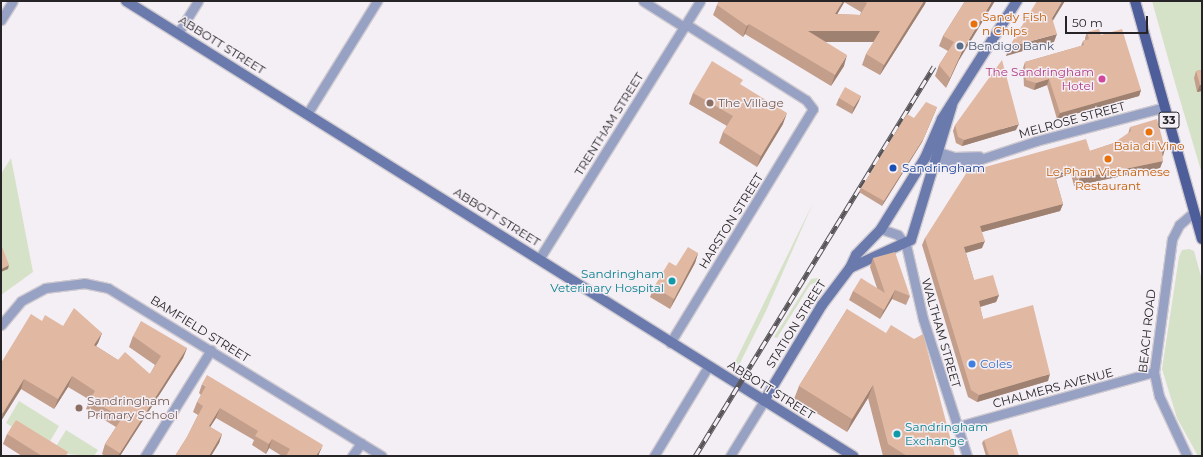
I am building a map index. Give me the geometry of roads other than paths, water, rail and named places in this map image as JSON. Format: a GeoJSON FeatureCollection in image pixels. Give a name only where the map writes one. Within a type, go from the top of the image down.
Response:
{"type":"FeatureCollection","features":[{"type":"Feature","properties":{"kind":"main road","name":"33"},"geometry":{"type":"LineString","coordinates":[[1135,1],[1202,239]]}},
{"type":"Feature","properties":{"kind":"street"},"geometry":{"type":"LineString","coordinates":[[1,20],[13,1]]}},
{"type":"Feature","properties":{"kind":"street","name":"ABBOTT STREET"},"geometry":{"type":"LineString","coordinates":[[126,1],[539,259],[708,367],[853,456]]}},
{"type":"Feature","properties":{"kind":"street"},"geometry":{"type":"LineString","coordinates":[[178,33],[198,1]]}},
{"type":"Feature","properties":{"kind":"street"},"geometry":{"type":"LineString","coordinates":[[307,114],[377,1]]}},
{"type":"Feature","properties":{"kind":"street"},"geometry":{"type":"LineString","coordinates":[[643,1],[685,25]]}},
{"type":"Feature","properties":{"kind":"street","name":"TRENTHAM STREET"},"geometry":{"type":"LineString","coordinates":[[539,259],[700,1]]}},
{"type":"Feature","properties":{"kind":"street","name":"STATION STREET"},"geometry":{"type":"LineString","coordinates":[[730,456],[822,305],[850,268],[856,255],[879,232],[927,154],[952,105],[1017,1]]}},
{"type":"Feature","properties":{"kind":"street","name":"HARSTON STREET"},"geometry":{"type":"LineString","coordinates":[[670,342],[812,112],[813,107],[806,100],[685,25]]}},
{"type":"Feature","properties":{"kind":"street","name":"STATION STREET"},"geometry":{"type":"LineString","coordinates":[[850,268],[906,244],[913,236],[952,105]]}},
{"type":"Feature","properties":{"kind":"street","name":"MELROSE STREET"},"geometry":{"type":"LineString","coordinates":[[938,156],[984,156],[1165,107]]}},
{"type":"Feature","properties":{"kind":"street"},"geometry":{"type":"LineString","coordinates":[[927,154],[938,156]]}},
{"type":"Feature","properties":{"kind":"street","name":"BEACH ROAD"},"geometry":{"type":"LineString","coordinates":[[1187,456],[1159,396],[1154,372],[1172,239],[1179,225],[1194,212]]}},
{"type":"Feature","properties":{"kind":"street"},"geometry":{"type":"LineString","coordinates":[[879,232],[896,233],[906,244]]}},
{"type":"Feature","properties":{"kind":"street"},"geometry":{"type":"LineString","coordinates":[[879,232],[891,250]]}},
{"type":"Feature","properties":{"kind":"street","name":"WALTHAM STREET"},"geometry":{"type":"LineString","coordinates":[[906,244],[923,319],[967,456]]}},
{"type":"Feature","properties":{"kind":"street","name":"BAMFIELD STREET"},"geometry":{"type":"LineString","coordinates":[[1,325],[13,308],[33,293],[56,285],[84,283],[118,293],[382,456]]}},
{"type":"Feature","properties":{"kind":"street"},"geometry":{"type":"LineString","coordinates":[[145,456],[210,350]]}},
{"type":"Feature","properties":{"kind":"street"},"geometry":{"type":"LineString","coordinates":[[654,456],[708,367]]}},
{"type":"Feature","properties":{"kind":"street","name":"CHALMERS AVENUE"},"geometry":{"type":"LineString","coordinates":[[958,426],[1154,372]]}},
{"type":"Feature","properties":{"kind":"street"},"geometry":{"type":"LineString","coordinates":[[352,456],[361,442]]}},
{"type":"Feature","properties":{"kind":"railway"},"geometry":{"type":"LineString","coordinates":[[695,456],[934,66]]}},
{"type":"Feature","properties":{"kind":"place","name":"Sandy Fish n Chips"},"geometry":{"type":"Point","coordinates":[974,24]}},
{"type":"Feature","properties":{"kind":"place","name":"Bendigo Bank"},"geometry":{"type":"Point","coordinates":[960,46]}},
{"type":"Feature","properties":{"kind":"place","name":"The Sandringham Hotel"},"geometry":{"type":"Point","coordinates":[1102,79]}},
{"type":"Feature","properties":{"kind":"place","name":"The Village"},"geometry":{"type":"Point","coordinates":[710,103]}},
{"type":"Feature","properties":{"kind":"place","name":"Baia di Vino"},"geometry":{"type":"Point","coordinates":[1149,132]}},
{"type":"Feature","properties":{"kind":"place","name":"Le Phan Vietnamese Restaurant"},"geometry":{"type":"Point","coordinates":[1108,159]}},
{"type":"Feature","properties":{"kind":"place","name":"Sandringham"},"geometry":{"type":"Point","coordinates":[893,168]}},
{"type":"Feature","properties":{"kind":"place","name":"Sandringham Veterinary Hospital"},"geometry":{"type":"Point","coordinates":[672,281]}},
{"type":"Feature","properties":{"kind":"place","name":"Coles"},"geometry":{"type":"Point","coordinates":[972,364]}},
{"type":"Feature","properties":{"kind":"place","name":"Sandringham Primary School"},"geometry":{"type":"Point","coordinates":[79,408]}},
{"type":"Feature","properties":{"kind":"place","name":"Sandringham Exchange"},"geometry":{"type":"Point","coordinates":[897,434]}}]}
